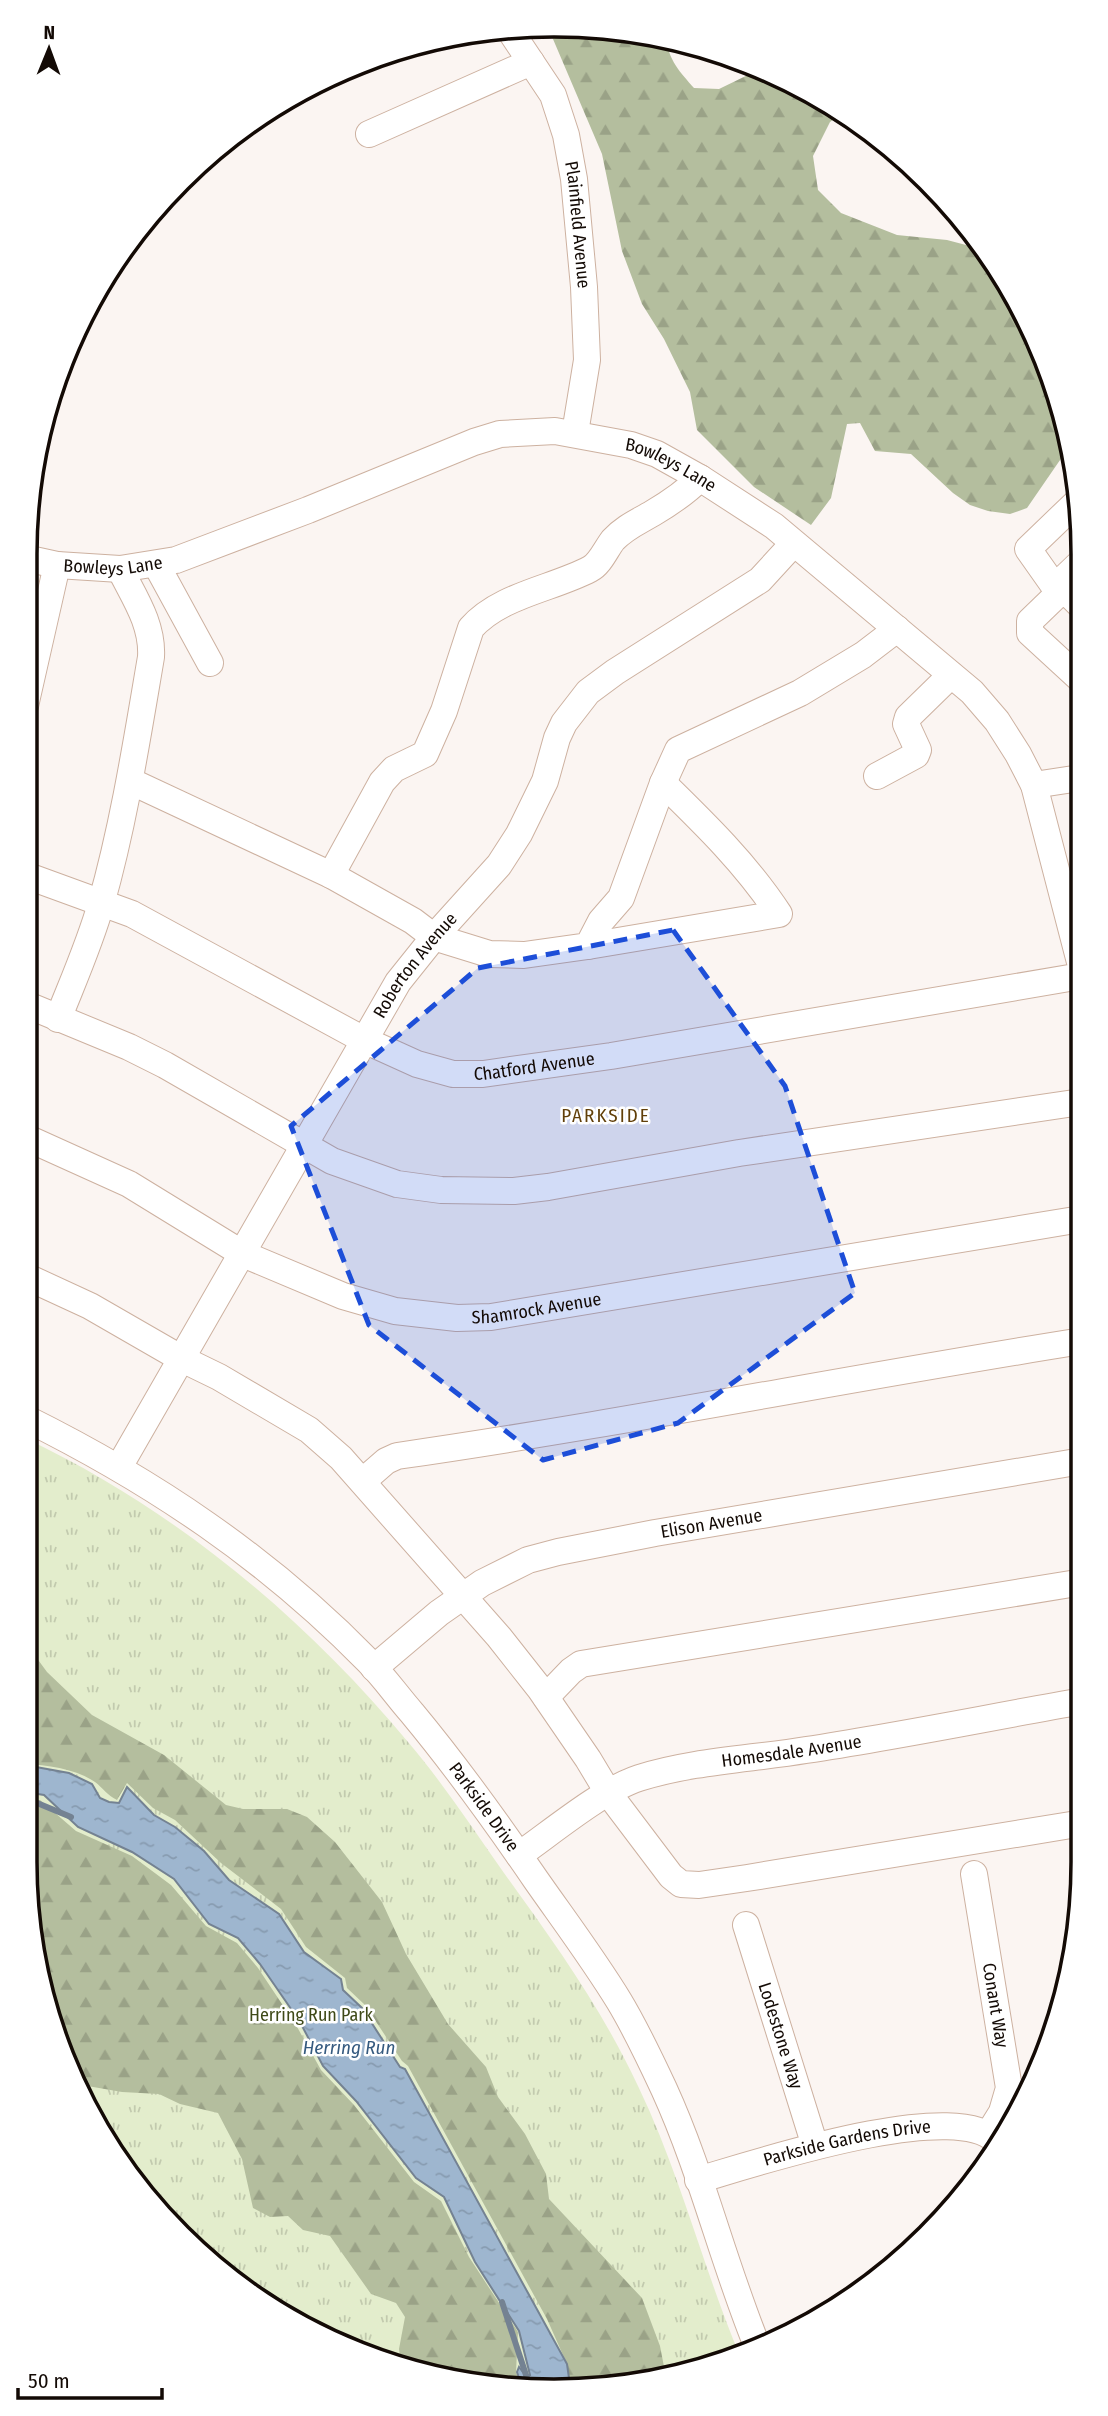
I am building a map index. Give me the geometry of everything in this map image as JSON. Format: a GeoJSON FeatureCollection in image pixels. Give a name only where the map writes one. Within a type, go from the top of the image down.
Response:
{"type":"FeatureCollection","features":[{"type":"Feature","properties":{"kind":"street","name":"Plainfield Avenue"},"geometry":{"type":"LineString","coordinates":[[515,38],[553,95],[560,112],[574,179],[584,287],[587,360],[575,433]]}},
{"type":"Feature","properties":{"kind":"street"},"geometry":{"type":"LineString","coordinates":[[369,134],[531,62]]}},
{"type":"Feature","properties":{"kind":"street","name":"Bowleys Lane"},"geometry":{"type":"LineString","coordinates":[[37,561],[57,565],[120,569],[176,560],[500,434],[526,431],[575,433],[631,445],[657,454],[774,526],[972,692],[997,721],[1034,785],[1071,931]]}},
{"type":"Feature","properties":{"kind":"street"},"geometry":{"type":"LineString","coordinates":[[331,876],[382,782],[394,769],[425,754],[444,710],[471,628],[480,618],[499,607],[593,568],[627,527],[687,491],[700,478]]}},
{"type":"Feature","properties":{"kind":"street"},"geometry":{"type":"LineString","coordinates":[[1069,510],[1028,549],[1064,595],[1030,621],[1030,633],[1071,671]]}},
{"type":"Feature","properties":{"kind":"street","name":"Roberton Avenue"},"geometry":{"type":"LineString","coordinates":[[120,1467],[398,982],[434,937],[499,865],[519,834],[545,782],[556,738],[564,723],[588,692],[615,671],[760,580],[793,544]]}},
{"type":"Feature","properties":{"kind":"street"},"geometry":{"type":"LineString","coordinates":[[37,650],[57,565]]}},
{"type":"Feature","properties":{"kind":"street"},"geometry":{"type":"LineString","coordinates":[[156,565],[210,663]]}},
{"type":"Feature","properties":{"kind":"street"},"geometry":{"type":"LineString","coordinates":[[58,1019],[102,903],[130,781],[152,645],[147,623],[120,569]]}},
{"type":"Feature","properties":{"kind":"street"},"geometry":{"type":"LineString","coordinates":[[589,946],[601,921],[621,898],[663,783],[678,750],[800,693],[863,655],[897,629]]}},
{"type":"Feature","properties":{"kind":"street"},"geometry":{"type":"LineString","coordinates":[[877,776],[916,755],[918,750],[906,724],[908,717],[951,675]]}},
{"type":"Feature","properties":{"kind":"street"},"geometry":{"type":"LineString","coordinates":[[1034,785],[1071,779]]}},
{"type":"Feature","properties":{"kind":"street"},"geometry":{"type":"LineString","coordinates":[[130,781],[331,876],[413,921],[434,937],[489,954],[524,955],[779,914],[723,843],[663,783]]}},
{"type":"Feature","properties":{"kind":"street","name":"Chatford Avenue"},"geometry":{"type":"LineString","coordinates":[[37,880],[102,903],[164,930],[364,1040],[437,1071],[453,1074],[483,1074],[611,1056],[1071,977]]}},
{"type":"Feature","properties":{"kind":"street"},"geometry":{"type":"LineString","coordinates":[[37,1010],[129,1047],[304,1146],[356,1171],[397,1184],[441,1190],[514,1191],[594,1180],[739,1153],[1071,1103]]}},
{"type":"Feature","properties":{"kind":"street","name":"Shamrock Avenue"},"geometry":{"type":"LineString","coordinates":[[37,1143],[129,1184],[243,1254],[343,1296],[396,1311],[457,1318],[491,1317],[1071,1221]]}},
{"type":"Feature","properties":{"kind":"street"},"geometry":{"type":"LineString","coordinates":[[37,1282],[90,1306],[219,1377],[309,1430],[341,1458],[463,1595],[545,1697],[588,1759],[608,1794],[671,1876],[681,1884],[699,1885],[1071,1826]]}},
{"type":"Feature","properties":{"kind":"street"},"geometry":{"type":"LineString","coordinates":[[363,1481],[386,1461],[397,1456],[614,1423],[915,1368],[1071,1343]]}},
{"type":"Feature","properties":{"kind":"street","name":"Parkside Drive"},"geometry":{"type":"LineString","coordinates":[[37,1425],[120,1467],[214,1529],[276,1577],[374,1668],[429,1734],[519,1855],[619,2002],[639,2037],[666,2093],[738,2301],[754,2339]]}},
{"type":"Feature","properties":{"kind":"street","name":"Elison Avenue"},"geometry":{"type":"LineString","coordinates":[[374,1668],[463,1595],[501,1572],[528,1560],[655,1532],[1071,1463]]}},
{"type":"Feature","properties":{"kind":"street"},"geometry":{"type":"LineString","coordinates":[[545,1697],[581,1664],[1071,1584]]}},
{"type":"Feature","properties":{"kind":"street","name":"Homesdale Avenue"},"geometry":{"type":"LineString","coordinates":[[519,1855],[608,1794],[639,1778],[1071,1703]]}},
{"type":"Feature","properties":{"kind":"street","name":"Conant Way"},"geometry":{"type":"LineString","coordinates":[[974,1874],[1009,2088],[992,2136]]}},
{"type":"Feature","properties":{"kind":"street","name":"Lodestone Way"},"geometry":{"type":"LineString","coordinates":[[746,1925],[816,2146]]}},
{"type":"Feature","properties":{"kind":"street","name":"Parkside Gardens Drive"},"geometry":{"type":"LineString","coordinates":[[698,2180],[816,2146],[903,2129],[957,2128],[992,2137]]}},
{"type":"Feature","properties":{"kind":"highlighted area"},"geometry":{"type":"Polygon","coordinates":[[[673,930],[785,1086],[855,1293],[678,1423],[543,1460],[369,1325],[291,1126],[478,968],[673,930]]]}},
{"type":"Feature","properties":{"kind":"green space"},"geometry":{"type":"Polygon","coordinates":[[[552,37],[622,41],[669,50],[680,71],[694,88],[719,89],[748,75],[783,90],[834,119],[813,156],[818,190],[841,213],[897,235],[947,240],[969,246],[1002,295],[1018,325],[1044,388],[1062,457],[1027,508],[1010,514],[970,505],[911,454],[875,451],[860,423],[847,424],[831,498],[811,525],[754,487],[697,430],[690,392],[664,339],[642,304],[622,251],[602,154],[552,37]]]}},
{"type":"Feature","properties":{"kind":"green space","name":"Herring Run Park"},"geometry":{"type":"Polygon","coordinates":[[[37,1444],[133,1498],[233,1569],[324,1651],[408,1742],[458,1806],[559,1950],[609,2030],[653,2119],[736,2346],[688,2362],[622,2375],[588,2378],[520,2378],[453,2369],[388,2352],[325,2326],[295,2310],[213,2251],[188,2228],[144,2177],[106,2121],[76,2060],[54,1996],[41,1930],[37,1862],[37,1444]]]}},
{"type":"Feature","properties":{"kind":"green space"},"geometry":{"type":"Polygon","coordinates":[[[37,1658],[47,1672],[92,1715],[164,1755],[226,1805],[243,1809],[287,1809],[307,1817],[335,1842],[382,1902],[406,1954],[448,2024],[486,2067],[498,2097],[525,2134],[546,2174],[549,2199],[642,2298],[660,2346],[664,2367],[622,2375],[569,2379],[567,2364],[547,2319],[408,2066],[365,2005],[347,1988],[345,1978],[306,1947],[281,1909],[221,1863],[175,1820],[153,1808],[127,1783],[117,1800],[95,1782],[71,1771],[37,1765],[37,1658]]]}},
{"type":"Feature","properties":{"kind":"green space"},"geometry":{"type":"Polygon","coordinates":[[[37,1800],[76,1831],[132,1856],[171,1885],[206,1926],[237,1943],[258,1968],[296,2025],[321,2070],[354,2105],[414,2182],[441,2201],[469,2257],[518,2332],[518,2378],[453,2369],[400,2356],[405,2317],[396,2303],[371,2294],[330,2236],[303,2230],[288,2216],[270,2217],[253,2208],[242,2159],[218,2113],[180,2104],[159,2094],[122,2092],[88,2086],[54,1996],[41,1930],[37,1800]]]}},
{"type":"Feature","properties":{"kind":"water","name":"Herring Run"},"geometry":{"type":"Polygon","coordinates":[[[37,1767],[69,1773],[92,1784],[100,1798],[109,1802],[119,1803],[127,1787],[154,1815],[175,1827],[204,1851],[229,1880],[279,1914],[304,1952],[341,1979],[343,1990],[362,2008],[400,2067],[405,2069],[567,2364],[569,2379],[519,2378],[519,2367],[526,2376],[530,2375],[519,2331],[475,2262],[444,2197],[416,2178],[356,2101],[323,2066],[300,2022],[260,1964],[238,1938],[209,1924],[174,1879],[132,1852],[78,1827],[44,1795],[37,1794],[37,1767]]]}},
{"type":"Feature","properties":{"kind":"waterway","name":"Herring Run"},"geometry":{"type":"LineString","coordinates":[[37,1803],[71,1817]]}},
{"type":"Feature","properties":{"kind":"waterway","name":"Herring Run"},"geometry":{"type":"LineString","coordinates":[[502,2302],[527,2378]]}},
{"type":"Feature","properties":{"kind":"district","name":"PARKSIDE"},"geometry":{"type":"Point","coordinates":[606,1115]}}]}
